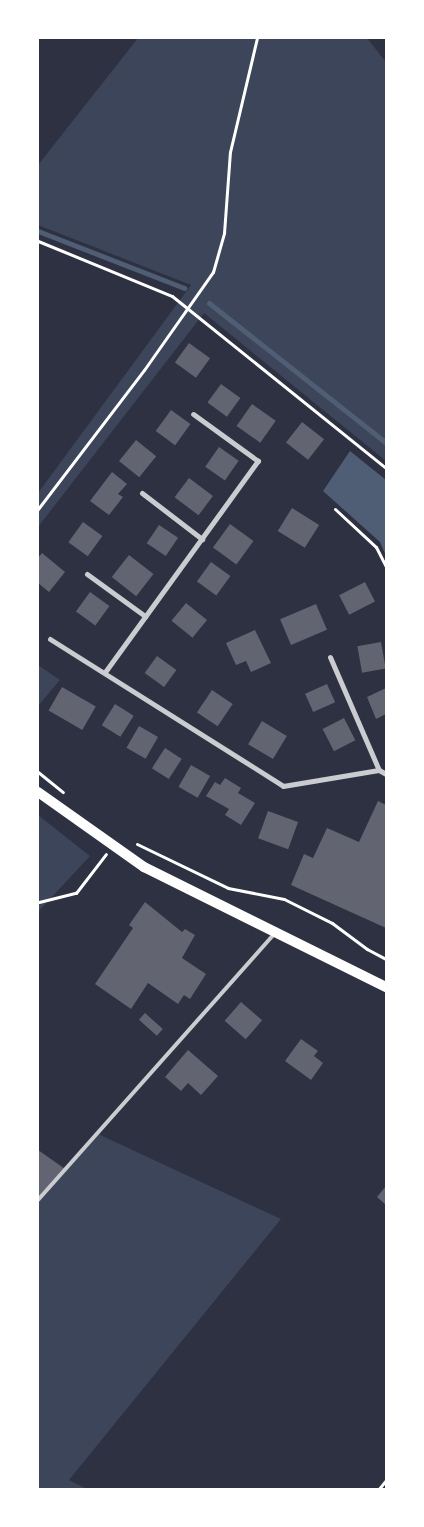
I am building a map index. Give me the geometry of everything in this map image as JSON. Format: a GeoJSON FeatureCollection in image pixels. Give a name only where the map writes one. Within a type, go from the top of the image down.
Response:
{"type":"FeatureCollection","features":[{"type":"Feature","properties":{"kind":"main road"},"geometry":{"type":"LineString","coordinates":[[38,792],[112,846],[153,872],[386,987]]}},
{"type":"Feature","properties":{"kind":"street"},"geometry":{"type":"LineString","coordinates":[[105,672],[258,461],[193,414]]}},
{"type":"Feature","properties":{"kind":"street"},"geometry":{"type":"LineString","coordinates":[[142,493],[202,539]]}},
{"type":"Feature","properties":{"kind":"street"},"geometry":{"type":"LineString","coordinates":[[87,574],[146,616]]}},
{"type":"Feature","properties":{"kind":"street"},"geometry":{"type":"LineString","coordinates":[[50,639],[283,786],[379,770]]}},
{"type":"Feature","properties":{"kind":"street"},"geometry":{"type":"LineString","coordinates":[[330,657],[379,770],[386,774]]}},
{"type":"Feature","properties":{"kind":"lane"},"geometry":{"type":"LineString","coordinates":[[38,1200],[276,932]]}},
{"type":"Feature","properties":{"kind":"path"},"geometry":{"type":"LineString","coordinates":[[38,509],[213,272],[224,233],[230,152],[257,38]]}},
{"type":"Feature","properties":{"kind":"path"},"geometry":{"type":"LineString","coordinates":[[38,241],[172,296],[386,468]]}},
{"type":"Feature","properties":{"kind":"path"},"geometry":{"type":"LineString","coordinates":[[335,509],[376,547],[386,567]]}},
{"type":"Feature","properties":{"kind":"path"},"geometry":{"type":"LineString","coordinates":[[131,842],[228,888],[284,899],[332,923],[367,950],[386,959]]}},
{"type":"Feature","properties":{"kind":"path"},"geometry":{"type":"LineString","coordinates":[[39,902],[76,893],[112,846]]}},
{"type":"Feature","properties":{"kind":"path"},"geometry":{"type":"LineString","coordinates":[[378,1490],[386,1480]]}},
{"type":"Feature","properties":{"kind":"shaded area"},"geometry":{"type":"Polygon","coordinates":[[[138,38],[367,38],[386,62],[386,461],[204,313],[38,527],[38,493],[191,285],[38,225],[38,165],[138,38]]]}},
{"type":"Feature","properties":{"kind":"shaded area"},"geometry":{"type":"Polygon","coordinates":[[[350,451],[386,480],[386,556],[380,542],[323,491],[350,451]]]}},
{"type":"Feature","properties":{"kind":"shaded area"},"geometry":{"type":"Polygon","coordinates":[[[38,665],[60,680],[38,706],[38,665]]]}},
{"type":"Feature","properties":{"kind":"shaded area"},"geometry":{"type":"Polygon","coordinates":[[[38,815],[90,856],[38,912],[38,815]]]}},
{"type":"Feature","properties":{"kind":"shaded area"},"geometry":{"type":"Polygon","coordinates":[[[96,1133],[281,1219],[69,1480],[87,1489],[38,1489],[38,1150],[66,1169],[96,1133]]]}},
{"type":"Feature","properties":{"kind":"building"},"geometry":{"type":"Polygon","coordinates":[[[189,343],[210,358],[196,378],[175,362],[189,343]]]}},
{"type":"Feature","properties":{"kind":"building"},"geometry":{"type":"Polygon","coordinates":[[[221,384],[240,398],[227,417],[207,403],[221,384]]]}},
{"type":"Feature","properties":{"kind":"building"},"geometry":{"type":"Polygon","coordinates":[[[252,404],[276,421],[260,443],[237,426],[252,404]]]}},
{"type":"Feature","properties":{"kind":"building"},"geometry":{"type":"Polygon","coordinates":[[[171,410],[190,424],[175,445],[156,431],[171,410]]]}},
{"type":"Feature","properties":{"kind":"building"},"geometry":{"type":"Polygon","coordinates":[[[302,422],[324,439],[308,460],[286,442],[302,422]]]}},
{"type":"Feature","properties":{"kind":"building"},"geometry":{"type":"Polygon","coordinates":[[[136,440],[156,456],[139,477],[119,461],[136,440]]]}},
{"type":"Feature","properties":{"kind":"building"},"geometry":{"type":"Polygon","coordinates":[[[219,447],[239,461],[225,480],[205,467],[219,447]]]}},
{"type":"Feature","properties":{"kind":"building"},"geometry":{"type":"Polygon","coordinates":[[[112,472],[127,484],[118,494],[123,497],[109,515],[90,501],[112,472]]]}},
{"type":"Feature","properties":{"kind":"building"},"geometry":{"type":"Polygon","coordinates":[[[189,478],[213,496],[199,515],[175,497],[189,478]]]}},
{"type":"Feature","properties":{"kind":"building"},"geometry":{"type":"Polygon","coordinates":[[[292,508],[319,525],[305,548],[278,531],[292,508]]]}},
{"type":"Feature","properties":{"kind":"building"},"geometry":{"type":"Polygon","coordinates":[[[83,522],[102,536],[88,556],[68,542],[83,522]]]}},
{"type":"Feature","properties":{"kind":"building"},"geometry":{"type":"Polygon","coordinates":[[[230,524],[253,541],[236,565],[213,547],[230,524]]]}},
{"type":"Feature","properties":{"kind":"building"},"geometry":{"type":"Polygon","coordinates":[[[159,525],[178,538],[166,556],[147,543],[159,525]]]}},
{"type":"Feature","properties":{"kind":"building"},"geometry":{"type":"Polygon","coordinates":[[[42,553],[65,572],[49,592],[38,583],[38,558],[42,553]]]}},
{"type":"Feature","properties":{"kind":"building"},"geometry":{"type":"Polygon","coordinates":[[[129,555],[153,574],[136,596],[112,577],[129,555]]]}},
{"type":"Feature","properties":{"kind":"building"},"geometry":{"type":"Polygon","coordinates":[[[211,562],[230,576],[216,596],[197,581],[211,562]]]}},
{"type":"Feature","properties":{"kind":"building"},"geometry":{"type":"Polygon","coordinates":[[[365,582],[375,602],[349,615],[339,595],[365,582]]]}},
{"type":"Feature","properties":{"kind":"building"},"geometry":{"type":"Polygon","coordinates":[[[90,592],[109,606],[95,626],[76,611],[90,592]]]}},
{"type":"Feature","properties":{"kind":"building"},"geometry":{"type":"Polygon","coordinates":[[[186,603],[207,620],[193,638],[172,621],[186,603]]]}},
{"type":"Feature","properties":{"kind":"building"},"geometry":{"type":"Polygon","coordinates":[[[316,604],[327,630],[291,645],[280,619],[316,604]]]}},
{"type":"Feature","properties":{"kind":"building"},"geometry":{"type":"Polygon","coordinates":[[[255,630],[271,663],[251,672],[246,661],[236,665],[226,643],[255,630]]]}},
{"type":"Feature","properties":{"kind":"building"},"geometry":{"type":"Polygon","coordinates":[[[381,642],[386,669],[362,673],[357,646],[381,642]]]}},
{"type":"Feature","properties":{"kind":"building"},"geometry":{"type":"Polygon","coordinates":[[[157,656],[176,670],[164,687],[145,673],[157,656]]]}},
{"type":"Feature","properties":{"kind":"building"},"geometry":{"type":"Polygon","coordinates":[[[327,684],[335,702],[313,712],[305,694],[327,684]]]}},
{"type":"Feature","properties":{"kind":"building"},"geometry":{"type":"Polygon","coordinates":[[[62,687],[96,706],[82,730],[48,710],[62,687]]]}},
{"type":"Feature","properties":{"kind":"building"},"geometry":{"type":"Polygon","coordinates":[[[386,688],[386,714],[376,719],[367,697],[386,688]]]}},
{"type":"Feature","properties":{"kind":"building"},"geometry":{"type":"Polygon","coordinates":[[[212,690],[233,704],[218,726],[197,712],[212,690]]]}},
{"type":"Feature","properties":{"kind":"building"},"geometry":{"type":"Polygon","coordinates":[[[115,704],[134,716],[120,737],[102,725],[115,704]]]}},
{"type":"Feature","properties":{"kind":"building"},"geometry":{"type":"Polygon","coordinates":[[[344,718],[355,740],[334,751],[323,729],[344,718]]]}},
{"type":"Feature","properties":{"kind":"building"},"geometry":{"type":"Polygon","coordinates":[[[262,721],[287,736],[273,759],[248,744],[262,721]]]}},
{"type":"Feature","properties":{"kind":"building"},"geometry":{"type":"Polygon","coordinates":[[[139,726],[158,737],[146,759],[126,748],[139,726]]]}},
{"type":"Feature","properties":{"kind":"building"},"geometry":{"type":"Polygon","coordinates":[[[165,748],[182,759],[169,779],[152,768],[165,748]]]}},
{"type":"Feature","properties":{"kind":"building"},"geometry":{"type":"Polygon","coordinates":[[[191,765],[210,776],[198,798],[178,787],[191,765]]]}},
{"type":"Feature","properties":{"kind":"building"},"geometry":{"type":"Polygon","coordinates":[[[225,778],[241,788],[238,793],[255,803],[241,825],[225,815],[229,809],[206,796],[215,782],[220,785],[225,778]]]}},
{"type":"Feature","properties":{"kind":"building"},"geometry":{"type":"Polygon","coordinates":[[[378,801],[386,805],[386,928],[291,885],[304,854],[313,858],[327,828],[359,842],[378,801]]]}},
{"type":"Feature","properties":{"kind":"building"},"geometry":{"type":"Polygon","coordinates":[[[268,811],[298,822],[288,849],[258,838],[268,811]]]}},
{"type":"Feature","properties":{"kind":"building"},"geometry":{"type":"Polygon","coordinates":[[[145,902],[182,932],[185,929],[195,935],[182,958],[206,974],[190,999],[184,995],[178,1004],[148,983],[131,1009],[95,984],[133,928],[129,925],[145,902]]]}},
{"type":"Feature","properties":{"kind":"building"},"geometry":{"type":"Polygon","coordinates":[[[241,1002],[262,1020],[246,1039],[225,1021],[241,1002]]]}},
{"type":"Feature","properties":{"kind":"building"},"geometry":{"type":"Polygon","coordinates":[[[145,1013],[163,1029],[157,1036],[139,1020],[145,1013]]]}},
{"type":"Feature","properties":{"kind":"building"},"geometry":{"type":"Polygon","coordinates":[[[301,1039],[318,1051],[314,1056],[323,1063],[311,1080],[285,1061],[301,1039]]]}},
{"type":"Feature","properties":{"kind":"building"},"geometry":{"type":"Polygon","coordinates":[[[188,1050],[218,1076],[201,1095],[188,1083],[181,1091],[165,1077],[188,1050]]]}},
{"type":"Feature","properties":{"kind":"building"},"geometry":{"type":"Polygon","coordinates":[[[38,1150],[66,1170],[38,1200],[38,1150]]]}},
{"type":"Feature","properties":{"kind":"building"},"geometry":{"type":"Polygon","coordinates":[[[386,1186],[386,1205],[377,1197],[386,1186]]]}},
{"type":"Feature","properties":{"kind":"waterway"},"geometry":{"type":"LineString","coordinates":[[38,231],[184,288]]}},
{"type":"Feature","properties":{"kind":"waterway"},"geometry":{"type":"LineString","coordinates":[[209,303],[386,443]]}}]}
